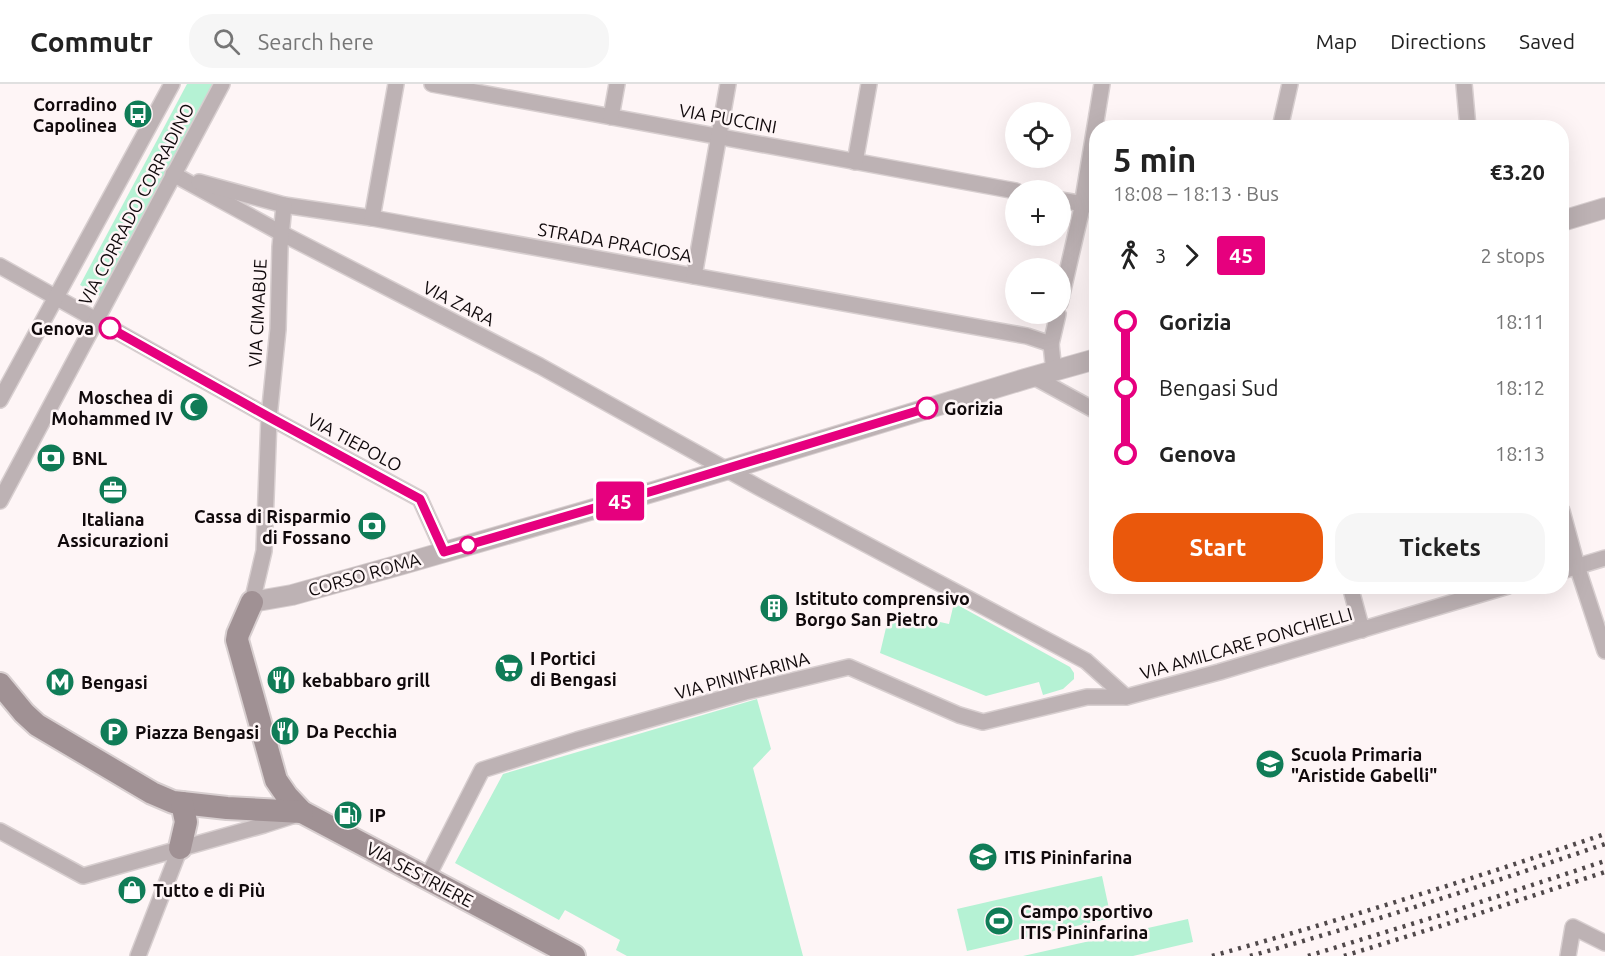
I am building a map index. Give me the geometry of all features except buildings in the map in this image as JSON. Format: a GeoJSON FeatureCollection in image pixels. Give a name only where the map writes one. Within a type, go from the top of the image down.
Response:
{"type":"FeatureCollection","features":[{"type":"Feature","properties":{"kind":"main road","name":"VIA SESTRIERE"},"geometry":{"type":"LineString","coordinates":[[252,602],[237,640],[276,780],[287,796],[302,812],[574,956]]}},
{"type":"Feature","properties":{"kind":"main road"},"geometry":{"type":"LineString","coordinates":[[0,684],[37,725],[152,793],[173,802],[227,808],[302,812]]}},
{"type":"Feature","properties":{"kind":"main road"},"geometry":{"type":"LineString","coordinates":[[180,848],[186,822],[182,803]]}},
{"type":"Feature","properties":{"kind":"street","name":"VIA CORRADO CORRADINO"},"geometry":{"type":"LineString","coordinates":[[0,399],[172,84]]}},
{"type":"Feature","properties":{"kind":"street","name":"VIA CORRADO CORRADINO"},"geometry":{"type":"LineString","coordinates":[[0,501],[222,84]]}},
{"type":"Feature","properties":{"kind":"street"},"geometry":{"type":"LineString","coordinates":[[372,218],[396,84]]}},
{"type":"Feature","properties":{"kind":"street","name":"VIA PUCCINI"},"geometry":{"type":"LineString","coordinates":[[432,84],[1005,189]]}},
{"type":"Feature","properties":{"kind":"street"},"geometry":{"type":"LineString","coordinates":[[611,117],[617,84]]}},
{"type":"Feature","properties":{"kind":"street"},"geometry":{"type":"LineString","coordinates":[[694,276],[728,84]]}},
{"type":"Feature","properties":{"kind":"street"},"geometry":{"type":"LineString","coordinates":[[855,162],[869,84]]}},
{"type":"Feature","properties":{"kind":"street"},"geometry":{"type":"LineString","coordinates":[[1098,120],[1102,84]]}},
{"type":"Feature","properties":{"kind":"street"},"geometry":{"type":"LineString","coordinates":[[1283,120],[1290,84]]}},
{"type":"Feature","properties":{"kind":"street"},"geometry":{"type":"LineString","coordinates":[[1464,84],[1467,120]]}},
{"type":"Feature","properties":{"kind":"street","name":"STRADA PRACIOSA"},"geometry":{"type":"LineString","coordinates":[[173,174],[284,206],[372,218],[1027,336],[1051,344]]}},
{"type":"Feature","properties":{"kind":"street","name":"VIA ZARA"},"geometry":{"type":"LineString","coordinates":[[173,174],[281,233],[540,366],[727,468]]}},
{"type":"Feature","properties":{"kind":"street"},"geometry":{"type":"LineString","coordinates":[[1071,202],[1089,205],[1071,266]]}},
{"type":"Feature","properties":{"kind":"street","name":"VIA CIMABUE"},"geometry":{"type":"LineString","coordinates":[[252,602],[264,551],[269,417],[278,329],[284,206]]}},
{"type":"Feature","properties":{"kind":"street"},"geometry":{"type":"LineString","coordinates":[[1569,219],[1605,208]]}},
{"type":"Feature","properties":{"kind":"street","name":"VIA TIEPOLO"},"geometry":{"type":"LineString","coordinates":[[0,266],[420,499],[444,552]]}},
{"type":"Feature","properties":{"kind":"street"},"geometry":{"type":"LineString","coordinates":[[1054,372],[1051,344],[1056,324]]}},
{"type":"Feature","properties":{"kind":"street","name":"CORSO ROMA"},"geometry":{"type":"LineString","coordinates":[[252,602],[292,595],[444,552],[1089,361]]}},
{"type":"Feature","properties":{"kind":"street"},"geometry":{"type":"LineString","coordinates":[[1034,377],[1089,407]]}},
{"type":"Feature","properties":{"kind":"street","name":"VIA AMILCARE PONCHIELLI"},"geometry":{"type":"LineString","coordinates":[[727,468],[758,487],[1086,661],[1126,697],[1481,594]]}},
{"type":"Feature","properties":{"kind":"street"},"geometry":{"type":"LineString","coordinates":[[1569,537],[1605,651]]}},
{"type":"Feature","properties":{"kind":"street"},"geometry":{"type":"LineString","coordinates":[[1569,569],[1605,558]]}},
{"type":"Feature","properties":{"kind":"street"},"geometry":{"type":"LineString","coordinates":[[1352,594],[1362,630]]}},
{"type":"Feature","properties":{"kind":"street","name":"VIA PININFARINA"},"geometry":{"type":"LineString","coordinates":[[427,878],[482,770],[745,692],[849,667],[958,715],[984,722],[1087,697],[1126,697]]}},
{"type":"Feature","properties":{"kind":"street"},"geometry":{"type":"LineString","coordinates":[[0,831],[83,876],[264,825],[302,812]]}},
{"type":"Feature","properties":{"kind":"street"},"geometry":{"type":"LineString","coordinates":[[138,956],[180,848]]}},
{"type":"Feature","properties":{"kind":"street"},"geometry":{"type":"LineString","coordinates":[[1568,956],[1573,927],[1605,943]]}},
{"type":"Feature","properties":{"kind":"green space"},"geometry":{"type":"Polygon","coordinates":[[[187,84],[213,84],[100,296],[80,285],[187,84]]]}},
{"type":"Feature","properties":{"kind":"green space"},"geometry":{"type":"Polygon","coordinates":[[[954,603],[1070,667],[1074,673],[1074,679],[1063,689],[1043,695],[1039,682],[986,696],[880,653],[890,611],[949,624],[954,603]]]}},
{"type":"Feature","properties":{"kind":"green space"},"geometry":{"type":"Polygon","coordinates":[[[757,699],[771,749],[753,768],[803,956],[627,956],[616,950],[620,940],[565,910],[559,920],[455,863],[503,774],[757,699]]]}},
{"type":"Feature","properties":{"kind":"green space"},"geometry":{"type":"Polygon","coordinates":[[[1102,876],[1111,918],[967,951],[957,909],[1102,876]]]}},
{"type":"Feature","properties":{"kind":"green space"},"geometry":{"type":"Polygon","coordinates":[[[1188,919],[1193,942],[1133,956],[1023,956],[1188,919]]]}},
{"type":"Feature","properties":{"kind":"railway"},"geometry":{"type":"LineString","coordinates":[[1212,956],[1410,898],[1605,834]]}},
{"type":"Feature","properties":{"kind":"railway"},"geometry":{"type":"LineString","coordinates":[[1250,956],[1429,903],[1605,844]]}},
{"type":"Feature","properties":{"kind":"railway"},"geometry":{"type":"LineString","coordinates":[[1308,956],[1605,861]]}},
{"type":"Feature","properties":{"kind":"railway"},"geometry":{"type":"LineString","coordinates":[[1344,956],[1605,872]]}},
{"type":"Feature","properties":{"kind":"bus line","name":"45"},"geometry":{"type":"LineString","coordinates":[[110,328],[420,499],[444,552],[927,408]]}},
{"type":"Feature","properties":{"kind":"place","name":"Corradino Capolinea"},"geometry":{"type":"Point","coordinates":[138,114]}},
{"type":"Feature","properties":{"kind":"place","name":"Genova"},"geometry":{"type":"Point","coordinates":[110,328]}},
{"type":"Feature","properties":{"kind":"place","name":"Moschea di Mohammed IV"},"geometry":{"type":"Point","coordinates":[194,407]}},
{"type":"Feature","properties":{"kind":"place","name":"Gorizia"},"geometry":{"type":"Point","coordinates":[927,408]}},
{"type":"Feature","properties":{"kind":"place","name":"BNL"},"geometry":{"type":"Point","coordinates":[51,458]}},
{"type":"Feature","properties":{"kind":"place","name":"Italiana Assicurazioni"},"geometry":{"type":"Point","coordinates":[113,490]}},
{"type":"Feature","properties":{"kind":"place","name":"Cassa di Risparmio di Fossano"},"geometry":{"type":"Point","coordinates":[372,526]}},
{"type":"Feature","properties":{"kind":"place","name":"Istituto comprensivo Borgo San Pietro"},"geometry":{"type":"Point","coordinates":[774,608]}},
{"type":"Feature","properties":{"kind":"place","name":"I Portici di Bengasi"},"geometry":{"type":"Point","coordinates":[509,668]}},
{"type":"Feature","properties":{"kind":"place","name":"kebabbaro grill"},"geometry":{"type":"Point","coordinates":[281,680]}},
{"type":"Feature","properties":{"kind":"place","name":"Bengasi"},"geometry":{"type":"Point","coordinates":[60,682]}},
{"type":"Feature","properties":{"kind":"place","name":"Da Pecchia"},"geometry":{"type":"Point","coordinates":[285,731]}},
{"type":"Feature","properties":{"kind":"place","name":"Piazza Bengasi"},"geometry":{"type":"Point","coordinates":[114,732]}},
{"type":"Feature","properties":{"kind":"place","name":"Scuola Primaria \"Aristide Gabelli\""},"geometry":{"type":"Point","coordinates":[1270,764]}},
{"type":"Feature","properties":{"kind":"place","name":"IP"},"geometry":{"type":"Point","coordinates":[348,815]}},
{"type":"Feature","properties":{"kind":"place","name":"ITIS Pininfarina"},"geometry":{"type":"Point","coordinates":[983,857]}},
{"type":"Feature","properties":{"kind":"place","name":"Tutto e di Più"},"geometry":{"type":"Point","coordinates":[132,890]}},
{"type":"Feature","properties":{"kind":"place","name":"Campo sportivo ITIS Pininfarina"},"geometry":{"type":"Point","coordinates":[999,921]}}]}
